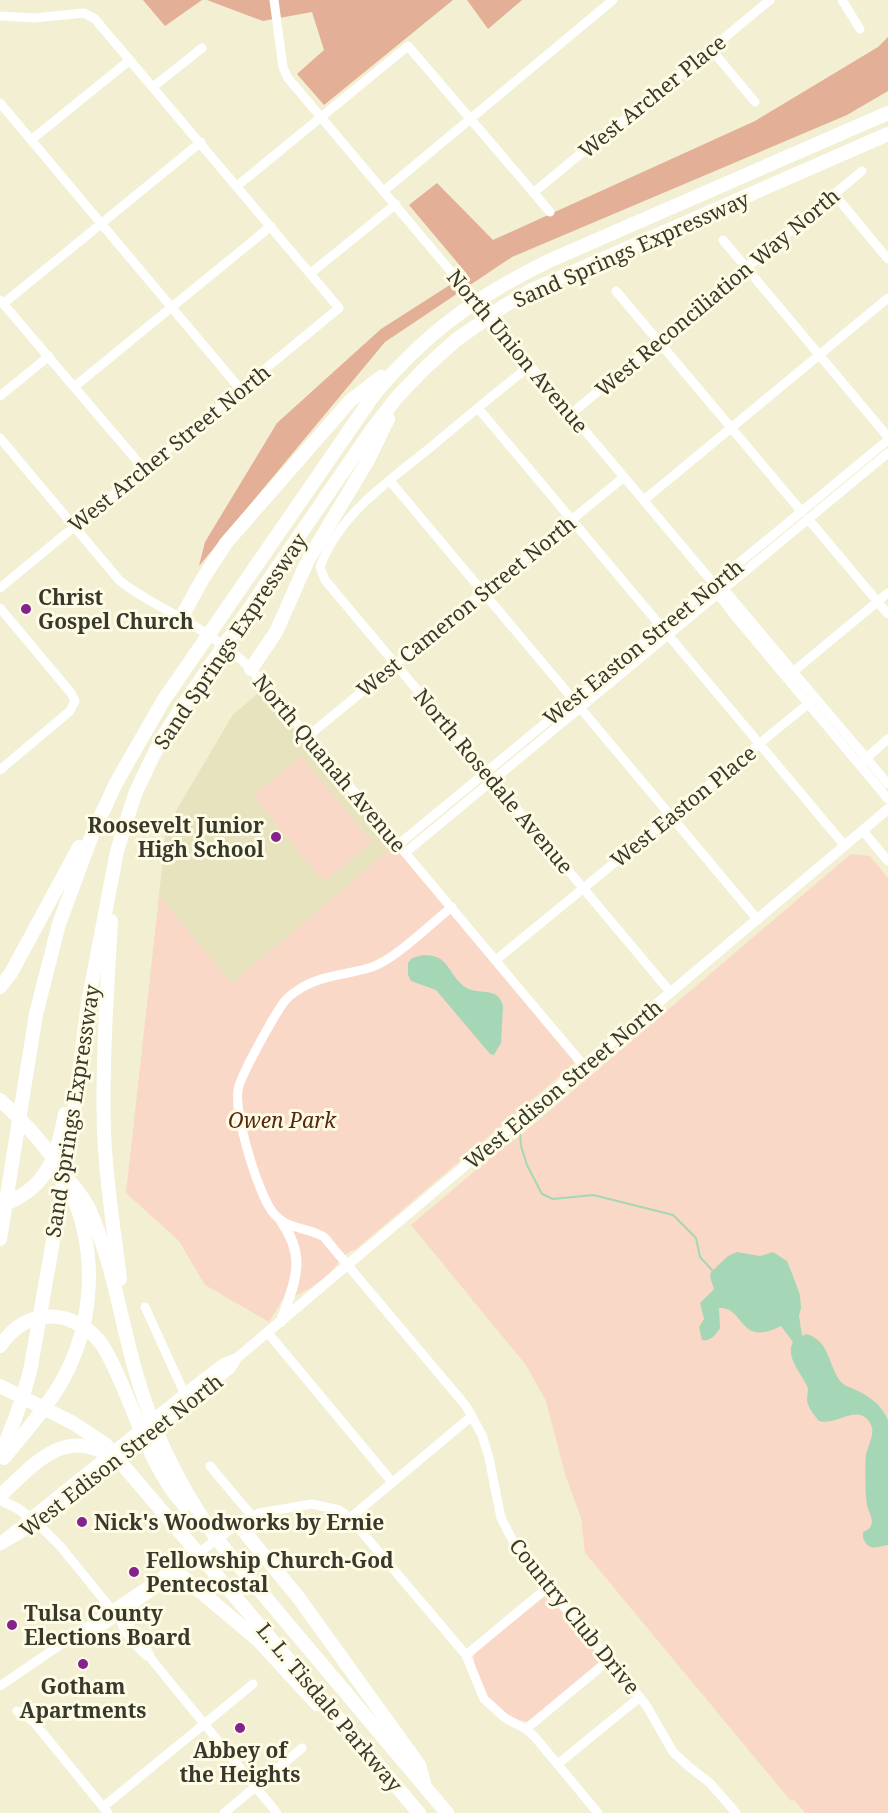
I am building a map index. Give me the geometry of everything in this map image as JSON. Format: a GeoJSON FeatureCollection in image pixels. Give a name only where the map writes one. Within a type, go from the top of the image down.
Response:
{"type":"FeatureCollection","features":[{"type":"Feature","properties":{"kind":"highway","name":"Sand Springs Expressway"},"geometry":{"type":"LineString","coordinates":[[0,1239],[2,1202],[10,1170],[36,1014],[52,946],[76,875],[116,783],[156,712],[364,408],[411,354],[462,311],[493,290],[522,274],[888,112]]}},
{"type":"Feature","properties":{"kind":"highway","name":"Sand Springs Expressway"},"geometry":{"type":"LineString","coordinates":[[0,1455],[18,1413],[31,1366],[69,1150],[88,1003],[114,866],[128,813],[150,762],[173,721],[373,428],[398,396],[456,340],[504,306],[532,290],[888,135]]}},
{"type":"Feature","properties":{"kind":"highway"},"geometry":{"type":"LineString","coordinates":[[181,618],[226,543],[265,498],[351,401],[411,354]]}},
{"type":"Feature","properties":{"kind":"highway"},"geometry":{"type":"LineString","coordinates":[[251,669],[276,632],[309,560],[368,460],[398,396]]}},
{"type":"Feature","properties":{"kind":"highway"},"geometry":{"type":"LineString","coordinates":[[0,987],[11,973],[116,783]]}},
{"type":"Feature","properties":{"kind":"highway"},"geometry":{"type":"LineString","coordinates":[[114,866],[104,1050],[104,1103],[110,1195],[126,1335]]}},
{"type":"Feature","properties":{"kind":"highway"},"geometry":{"type":"LineString","coordinates":[[2,1202],[26,1193],[37,1184],[51,1165],[58,1148],[88,1003]]}},
{"type":"Feature","properties":{"kind":"highway"},"geometry":{"type":"LineString","coordinates":[[0,1100],[32,1129],[45,1145],[105,1252],[159,1455]]}},
{"type":"Feature","properties":{"kind":"highway"},"geometry":{"type":"LineString","coordinates":[[0,1462],[54,1395],[78,1344],[86,1315],[89,1286],[84,1211]]}},
{"type":"Feature","properties":{"kind":"highway"},"geometry":{"type":"LineString","coordinates":[[0,1346],[19,1326],[43,1317],[62,1318],[80,1324],[101,1344],[131,1406],[159,1455]]}},
{"type":"Feature","properties":{"kind":"highway","name":"L. L. Tisdale Parkway"},"geometry":{"type":"LineString","coordinates":[[1,1386],[94,1435],[105,1444],[419,1813]]}},
{"type":"Feature","properties":{"kind":"highway"},"geometry":{"type":"LineString","coordinates":[[0,1498],[39,1460],[63,1448],[80,1446],[94,1448],[110,1456],[135,1477]]}},
{"type":"Feature","properties":{"kind":"highway","name":"L. L. Tisdale Parkway"},"geometry":{"type":"LineString","coordinates":[[159,1455],[178,1498],[224,1548],[447,1813]]}},
{"type":"Feature","properties":{"kind":"highway"},"geometry":{"type":"LineString","coordinates":[[237,1525],[298,1597],[419,1765],[425,1788]]}},
{"type":"Feature","properties":{"kind":"highway"},"geometry":{"type":"LineString","coordinates":[[179,1567],[259,1641],[295,1682],[382,1769]]}},
{"type":"Feature","properties":{"kind":"main road","name":"West Edison Street North"},"geometry":{"type":"LineString","coordinates":[[34,1520],[187,1398],[231,1368],[237,1358],[349,1266],[888,809]]}},
{"type":"Feature","properties":{"kind":"main road"},"geometry":{"type":"LineString","coordinates":[[281,1221],[291,1235],[297,1251],[298,1267],[295,1284],[281,1323]]}},
{"type":"Feature","properties":{"kind":"main road"},"geometry":{"type":"LineString","coordinates":[[0,1498],[34,1520]]}},
{"type":"Feature","properties":{"kind":"street","name":"North Union Avenue"},"geometry":{"type":"LineString","coordinates":[[274,0],[288,78],[385,190],[790,674],[858,764],[888,799]]}},
{"type":"Feature","properties":{"kind":"street"},"geometry":{"type":"LineString","coordinates":[[385,190],[613,0]]}},
{"type":"Feature","properties":{"kind":"street","name":"West Archer Place"},"geometry":{"type":"LineString","coordinates":[[533,192],[608,131],[631,116],[771,0]]}},
{"type":"Feature","properties":{"kind":"street"},"geometry":{"type":"LineString","coordinates":[[842,0],[860,29]]}},
{"type":"Feature","properties":{"kind":"street"},"geometry":{"type":"LineString","coordinates":[[0,16],[34,18],[88,14],[95,19],[311,273],[396,204]]}},
{"type":"Feature","properties":{"kind":"street"},"geometry":{"type":"LineString","coordinates":[[237,186],[408,46],[550,212]]}},
{"type":"Feature","properties":{"kind":"street"},"geometry":{"type":"LineString","coordinates":[[153,87],[202,48]]}},
{"type":"Feature","properties":{"kind":"street"},"geometry":{"type":"LineString","coordinates":[[711,49],[755,102]]}},
{"type":"Feature","properties":{"kind":"street"},"geometry":{"type":"LineString","coordinates":[[31,140],[130,60]]}},
{"type":"Feature","properties":{"kind":"street"},"geometry":{"type":"LineString","coordinates":[[0,103],[241,390]]}},
{"type":"Feature","properties":{"kind":"street"},"geometry":{"type":"LineString","coordinates":[[144,469],[2,302],[201,142]]}},
{"type":"Feature","properties":{"kind":"street","name":"West Reconciliation Way North"},"geometry":{"type":"LineString","coordinates":[[571,414],[862,171]]}},
{"type":"Feature","properties":{"kind":"street"},"geometry":{"type":"LineString","coordinates":[[834,194],[888,259]]}},
{"type":"Feature","properties":{"kind":"street"},"geometry":{"type":"LineString","coordinates":[[74,387],[271,226]]}},
{"type":"Feature","properties":{"kind":"street"},"geometry":{"type":"LineString","coordinates":[[723,240],[888,438]]}},
{"type":"Feature","properties":{"kind":"street","name":"West Archer Street North"},"geometry":{"type":"LineString","coordinates":[[0,588],[339,308],[311,273]]}},
{"type":"Feature","properties":{"kind":"street"},"geometry":{"type":"LineString","coordinates":[[616,291],[732,428],[798,515],[888,614]]}},
{"type":"Feature","properties":{"kind":"street"},"geometry":{"type":"LineString","coordinates":[[644,500],[888,298]]}},
{"type":"Feature","properties":{"kind":"street"},"geometry":{"type":"LineString","coordinates":[[0,396],[49,356]]}},
{"type":"Feature","properties":{"kind":"street"},"geometry":{"type":"LineString","coordinates":[[530,366],[390,481],[758,920]]}},
{"type":"Feature","properties":{"kind":"street"},"geometry":{"type":"LineString","coordinates":[[478,408],[844,846]]}},
{"type":"Feature","properties":{"kind":"street","name":"North Quanah Avenue"},"geometry":{"type":"LineString","coordinates":[[0,438],[124,584],[234,653],[251,669],[584,1066]]}},
{"type":"Feature","properties":{"kind":"street","name":"West Easton Street North"},"geometry":{"type":"LineString","coordinates":[[406,852],[493,780],[662,628],[888,438]]}},
{"type":"Feature","properties":{"kind":"street","name":"West Easton Street North"},"geometry":{"type":"LineString","coordinates":[[399,844],[486,772],[669,636],[888,453]]}},
{"type":"Feature","properties":{"kind":"street","name":"West Cameron Street North"},"geometry":{"type":"LineString","coordinates":[[308,736],[624,477]]}},
{"type":"Feature","properties":{"kind":"street","name":"North Rosedale Avenue"},"geometry":{"type":"LineString","coordinates":[[390,481],[348,519],[324,554],[320,567],[326,580],[671,993]]}},
{"type":"Feature","properties":{"kind":"street"},"geometry":{"type":"LineString","coordinates":[[811,505],[817,513]]}},
{"type":"Feature","properties":{"kind":"street"},"geometry":{"type":"LineString","coordinates":[[790,674],[888,593]]}},
{"type":"Feature","properties":{"kind":"street"},"geometry":{"type":"LineString","coordinates":[[0,608],[71,693],[75,701],[70,711],[0,770]]}},
{"type":"Feature","properties":{"kind":"street","name":"North Union Avenue"},"geometry":{"type":"LineString","coordinates":[[812,701],[867,758],[888,784]]}},
{"type":"Feature","properties":{"kind":"street","name":"West Easton Place"},"geometry":{"type":"LineString","coordinates":[[496,960],[812,701]]}},
{"type":"Feature","properties":{"kind":"street"},"geometry":{"type":"LineString","coordinates":[[858,764],[888,739]]}},
{"type":"Feature","properties":{"kind":"street"},"geometry":{"type":"LineString","coordinates":[[863,831],[888,861]]}},
{"type":"Feature","properties":{"kind":"street"},"geometry":{"type":"LineString","coordinates":[[281,1221],[266,1204],[240,1121],[237,1101],[242,1077],[286,999],[300,988],[319,980],[373,966],[390,957],[452,907]]}},
{"type":"Feature","properties":{"kind":"street","name":"Country Club Drive"},"geometry":{"type":"LineString","coordinates":[[281,1221],[295,1228],[315,1231],[324,1237],[472,1416],[486,1446],[506,1530],[518,1551],[640,1697],[673,1752],[688,1767],[710,1783],[736,1813]]}},
{"type":"Feature","properties":{"kind":"street"},"geometry":{"type":"LineString","coordinates":[[146,1307],[187,1398]]}},
{"type":"Feature","properties":{"kind":"street"},"geometry":{"type":"LineString","coordinates":[[268,1333],[392,1482]]}},
{"type":"Feature","properties":{"kind":"street"},"geometry":{"type":"LineString","coordinates":[[350,1518],[472,1416]]}},
{"type":"Feature","properties":{"kind":"street"},"geometry":{"type":"LineString","coordinates":[[210,1466],[252,1516]]}},
{"type":"Feature","properties":{"kind":"street"},"geometry":{"type":"LineString","coordinates":[[1,1684],[58,1648],[116,1616],[167,1572],[179,1567],[252,1516],[312,1504],[339,1510],[350,1518],[466,1655],[483,1699],[505,1718],[526,1729],[598,1813]]}},
{"type":"Feature","properties":{"kind":"street"},"geometry":{"type":"LineString","coordinates":[[34,1520],[61,1547],[116,1616],[124,1632],[135,1646],[152,1660],[277,1813]]}},
{"type":"Feature","properties":{"kind":"street","name":"West Edison Street North"},"geometry":{"type":"LineString","coordinates":[[0,1544],[34,1520]]}},
{"type":"Feature","properties":{"kind":"street"},"geometry":{"type":"LineString","coordinates":[[466,1655],[548,1587]]}},
{"type":"Feature","properties":{"kind":"street"},"geometry":{"type":"LineString","coordinates":[[526,1729],[609,1660]]}},
{"type":"Feature","properties":{"kind":"street"},"geometry":{"type":"LineString","coordinates":[[17,1711],[33,1721],[105,1810],[253,1684]]}},
{"type":"Feature","properties":{"kind":"street"},"geometry":{"type":"LineString","coordinates":[[558,1764],[640,1697]]}},
{"type":"Feature","properties":{"kind":"street"},"geometry":{"type":"LineString","coordinates":[[224,1813],[302,1748]]}},
{"type":"Feature","properties":{"kind":"shaded area"},"geometry":{"type":"Polygon","coordinates":[[[143,0],[202,0],[165,26],[143,0]]]}},
{"type":"Feature","properties":{"kind":"shaded area"},"geometry":{"type":"Polygon","coordinates":[[[207,0],[453,0],[324,105],[297,74],[324,50],[312,12],[263,21],[207,0]]]}},
{"type":"Feature","properties":{"kind":"shaded area"},"geometry":{"type":"Polygon","coordinates":[[[467,0],[522,0],[488,29],[467,0]]]}},
{"type":"Feature","properties":{"kind":"shaded area"},"geometry":{"type":"Polygon","coordinates":[[[888,37],[888,91],[847,115],[512,257],[385,342],[199,566],[205,542],[277,423],[381,329],[467,274],[409,205],[437,183],[493,240],[755,121],[878,47],[888,37]]]}},
{"type":"Feature","properties":{"kind":"shaded area","name":"Roosevelt Junior High School"},"geometry":{"type":"Polygon","coordinates":[[[259,692],[278,709],[326,766],[328,769],[326,772],[331,779],[335,777],[394,846],[232,983],[159,896],[166,828],[232,716],[259,692]]]}},
{"type":"Feature","properties":{"kind":"shaded area"},"geometry":{"type":"Polygon","coordinates":[[[423,955],[444,961],[459,982],[470,990],[497,995],[503,1006],[501,1043],[494,1055],[490,1054],[436,990],[411,981],[408,975],[408,963],[412,958],[423,955]]]}},
{"type":"Feature","properties":{"kind":"shaded area"},"geometry":{"type":"Polygon","coordinates":[[[737,1252],[760,1256],[773,1252],[787,1261],[800,1295],[799,1316],[802,1336],[806,1334],[820,1342],[841,1382],[870,1398],[885,1414],[888,1420],[888,1545],[870,1547],[863,1538],[863,1532],[869,1529],[872,1522],[866,1495],[866,1454],[872,1432],[867,1419],[850,1415],[831,1421],[819,1421],[809,1406],[808,1388],[792,1359],[793,1342],[781,1326],[757,1332],[749,1329],[734,1313],[719,1308],[720,1328],[708,1340],[702,1340],[699,1327],[704,1319],[700,1303],[714,1289],[710,1277],[711,1272],[728,1256],[737,1252]]]}},
{"type":"Feature","properties":{"kind":"green space"},"geometry":{"type":"Polygon","coordinates":[[[301,756],[372,842],[324,882],[253,796],[301,756]]]}},
{"type":"Feature","properties":{"kind":"green space","name":"Owen Park"},"geometry":{"type":"Polygon","coordinates":[[[394,846],[574,1064],[356,1249],[346,1254],[325,1277],[311,1288],[283,1299],[269,1322],[205,1285],[179,1241],[126,1193],[159,896],[232,983],[394,846]]]}},
{"type":"Feature","properties":{"kind":"green space"},"geometry":{"type":"Polygon","coordinates":[[[851,854],[870,856],[888,878],[888,1813],[805,1813],[794,1800],[791,1801],[585,1553],[581,1518],[565,1474],[546,1401],[526,1365],[411,1225],[502,1148],[520,1136],[851,854]]]}},
{"type":"Feature","properties":{"kind":"green space"},"geometry":{"type":"Polygon","coordinates":[[[544,1597],[550,1598],[597,1654],[599,1663],[529,1721],[519,1720],[498,1708],[489,1698],[477,1675],[474,1664],[475,1653],[544,1597]]]}},
{"type":"Feature","properties":{"kind":"waterway"},"geometry":{"type":"LineString","coordinates":[[520,1133],[521,1146],[527,1165],[542,1194],[553,1199],[593,1195],[673,1215],[696,1238],[700,1257],[712,1270]]}},
{"type":"Feature","properties":{"kind":"place","name":"Christ Gospel Church"},"geometry":{"type":"Point","coordinates":[26,609]}},
{"type":"Feature","properties":{"kind":"place","name":"Roosevelt Junior High School"},"geometry":{"type":"Point","coordinates":[276,837]}},
{"type":"Feature","properties":{"kind":"place","name":"Nick's Woodworks by Ernie"},"geometry":{"type":"Point","coordinates":[82,1522]}},
{"type":"Feature","properties":{"kind":"place","name":"Fellowship Church-God Pentecostal"},"geometry":{"type":"Point","coordinates":[134,1572]}},
{"type":"Feature","properties":{"kind":"place","name":"Tulsa County Elections Board"},"geometry":{"type":"Point","coordinates":[12,1625]}},
{"type":"Feature","properties":{"kind":"place","name":"Gotham Apartments"},"geometry":{"type":"Point","coordinates":[83,1664]}},
{"type":"Feature","properties":{"kind":"place","name":"Abbey of the Heights"},"geometry":{"type":"Point","coordinates":[240,1728]}}]}
